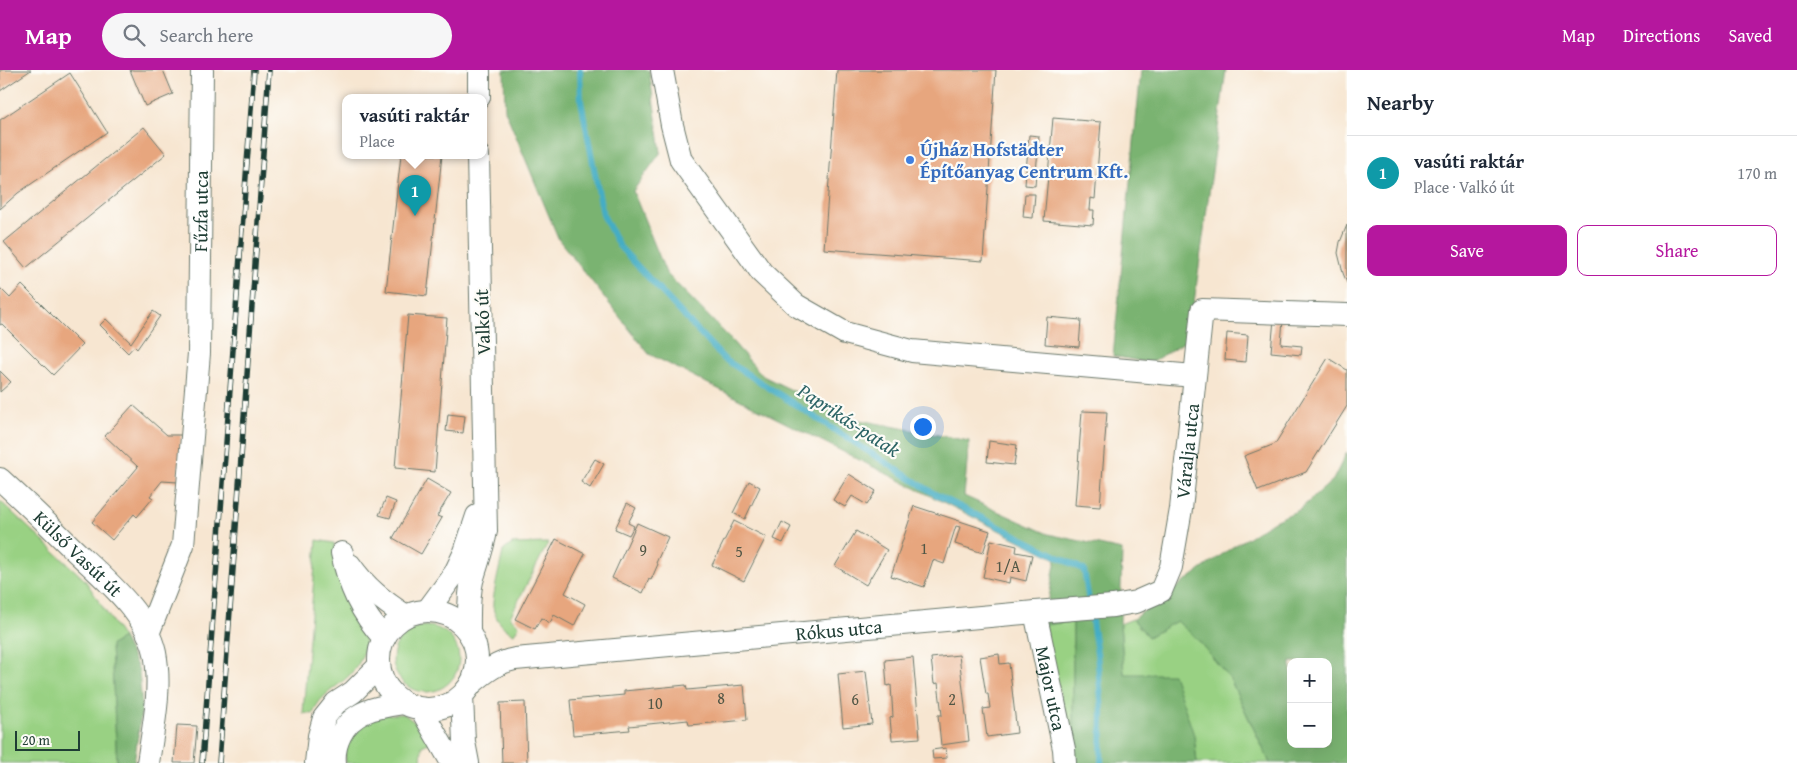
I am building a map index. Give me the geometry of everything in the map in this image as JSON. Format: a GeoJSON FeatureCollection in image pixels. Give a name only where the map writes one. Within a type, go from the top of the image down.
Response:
{"type":"FeatureCollection","features":[{"type":"Feature","properties":{"kind":"street","name":"Fűzfa utca"},"geometry":{"type":"LineString","coordinates":[[148,634],[183,545],[199,353],[202,70]]}},
{"type":"Feature","properties":{"kind":"street"},"geometry":{"type":"LineString","coordinates":[[479,70],[479,94]]}},
{"type":"Feature","properties":{"kind":"street"},"geometry":{"type":"LineString","coordinates":[[662,70],[672,125],[681,160],[762,272],[796,305],[846,333],[912,351],[1194,376]]}},
{"type":"Feature","properties":{"kind":"street","name":"Valkó út"},"geometry":{"type":"LineString","coordinates":[[471,636],[469,602],[472,581],[482,552],[486,531],[478,159]]}},
{"type":"Feature","properties":{"kind":"street","name":"Váralja utca"},"geometry":{"type":"LineString","coordinates":[[1161,591],[1171,567],[1181,509],[1202,310],[1347,315]]}},
{"type":"Feature","properties":{"kind":"street","name":"Külső Vasút út"},"geometry":{"type":"LineString","coordinates":[[0,479],[114,588],[134,611],[148,634],[155,653],[158,677],[148,763]]}},
{"type":"Feature","properties":{"kind":"street"},"geometry":{"type":"LineString","coordinates":[[452,763],[412,706],[394,696],[387,687],[379,666],[380,650],[384,638],[393,626],[416,614],[455,573],[465,552],[485,489]]}},
{"type":"Feature","properties":{"kind":"street"},"geometry":{"type":"LineString","coordinates":[[384,638],[370,623],[359,605],[346,574],[342,553],[359,577],[378,597],[416,614],[438,612],[450,616],[460,622],[471,636],[476,652],[477,668],[467,689],[464,742],[468,763]]}},
{"type":"Feature","properties":{"kind":"street","name":"Rókus utca"},"geometry":{"type":"LineString","coordinates":[[467,689],[490,668],[507,660],[514,659],[1113,606],[1136,602],[1161,591]]}},
{"type":"Feature","properties":{"kind":"street","name":"Major utca"},"geometry":{"type":"LineString","coordinates":[[1035,612],[1064,749],[1065,763]]}},
{"type":"Feature","properties":{"kind":"street","name":"Rókus utca"},"geometry":{"type":"LineString","coordinates":[[471,636],[490,652],[514,659]]}},
{"type":"Feature","properties":{"kind":"street"},"geometry":{"type":"LineString","coordinates":[[316,763],[319,736],[324,718],[336,703],[353,692],[379,666]]}},
{"type":"Feature","properties":{"kind":"street"},"geometry":{"type":"LineString","coordinates":[[335,763],[337,742],[343,729],[354,718],[366,711],[378,707],[412,706],[434,709],[445,706],[467,689]]}},
{"type":"Feature","properties":{"kind":"green space"},"geometry":{"type":"Polygon","coordinates":[[[504,70],[649,70],[661,152],[633,191],[666,273],[723,331],[763,376],[849,418],[969,441],[964,496],[1048,534],[1122,550],[1120,624],[1124,674],[1173,674],[1194,735],[1197,763],[1073,763],[1073,621],[1044,625],[1056,559],[649,354],[559,240],[505,110],[504,70]]]}},
{"type":"Feature","properties":{"kind":"green space"},"geometry":{"type":"Polygon","coordinates":[[[1141,70],[1226,70],[1189,339],[1150,363],[1113,356],[1141,70]]]}},
{"type":"Feature","properties":{"kind":"green space"},"geometry":{"type":"Polygon","coordinates":[[[1347,452],[1347,763],[1270,763],[1230,679],[1198,640],[1177,621],[1148,637],[1133,619],[1231,548],[1274,521],[1299,510],[1333,480],[1347,452]]]}},
{"type":"Feature","properties":{"kind":"green space"},"geometry":{"type":"Polygon","coordinates":[[[0,501],[85,580],[123,638],[111,645],[117,763],[0,763],[0,501]]]}},
{"type":"Feature","properties":{"kind":"green space"},"geometry":{"type":"Polygon","coordinates":[[[317,540],[334,543],[340,569],[361,620],[365,645],[362,658],[354,670],[325,695],[313,714],[303,713],[317,540]]]}},
{"type":"Feature","properties":{"kind":"green space"},"geometry":{"type":"Polygon","coordinates":[[[548,543],[510,617],[519,626],[514,634],[500,623],[493,607],[503,551],[512,544],[548,543]]]}},
{"type":"Feature","properties":{"kind":"green space"},"geometry":{"type":"Polygon","coordinates":[[[1133,619],[1148,637],[1177,620],[1198,640],[1230,679],[1270,763],[1197,763],[1194,735],[1124,674],[1120,624],[1133,619]]]}},
{"type":"Feature","properties":{"kind":"green space"},"geometry":{"type":"Polygon","coordinates":[[[1073,621],[1073,752],[1044,625],[1073,621]]]}},
{"type":"Feature","properties":{"kind":"green space"},"geometry":{"type":"Polygon","coordinates":[[[426,626],[439,629],[449,636],[456,646],[459,659],[456,672],[449,682],[439,689],[426,692],[413,689],[403,682],[396,672],[393,659],[396,646],[403,636],[413,629],[426,626]]]}},
{"type":"Feature","properties":{"kind":"green space"},"geometry":{"type":"Polygon","coordinates":[[[123,638],[139,670],[142,708],[134,763],[117,763],[111,645],[123,638]]]}},
{"type":"Feature","properties":{"kind":"green space"},"geometry":{"type":"Polygon","coordinates":[[[404,714],[422,728],[431,742],[422,746],[421,763],[346,763],[345,753],[348,741],[357,727],[373,715],[404,714]]]}},
{"type":"Feature","properties":{"kind":"building"},"geometry":{"type":"Polygon","coordinates":[[[0,70],[31,70],[0,91],[0,70]]]}},
{"type":"Feature","properties":{"kind":"building"},"geometry":{"type":"Polygon","coordinates":[[[130,70],[163,70],[173,94],[145,106],[130,70]]]}},
{"type":"Feature","properties":{"kind":"building","name":"Újház Hofstädter Építőanyag Centrum Kft."},"geometry":{"type":"Polygon","coordinates":[[[837,70],[996,70],[983,261],[824,249],[837,70]]]}},
{"type":"Feature","properties":{"kind":"building"},"geometry":{"type":"Polygon","coordinates":[[[70,73],[107,132],[18,193],[0,209],[0,120],[70,73]]]}},
{"type":"Feature","properties":{"kind":"building"},"geometry":{"type":"Polygon","coordinates":[[[1053,118],[1101,122],[1095,199],[1091,198],[1090,210],[1094,210],[1093,225],[1044,221],[1053,118]]]}},
{"type":"Feature","properties":{"kind":"building"},"geometry":{"type":"Polygon","coordinates":[[[144,127],[166,154],[26,268],[4,242],[144,127]]]}},
{"type":"Feature","properties":{"kind":"building"},"geometry":{"type":"Polygon","coordinates":[[[1029,135],[1039,136],[1035,186],[1025,185],[1029,135]]]}},
{"type":"Feature","properties":{"kind":"building"},"geometry":{"type":"Polygon","coordinates":[[[401,159],[442,159],[427,296],[386,291],[401,159]]]}},
{"type":"Feature","properties":{"kind":"building"},"geometry":{"type":"Polygon","coordinates":[[[1025,194],[1035,194],[1033,218],[1023,217],[1025,194]]]}},
{"type":"Feature","properties":{"kind":"building"},"geometry":{"type":"Polygon","coordinates":[[[1347,225],[1347,283],[1338,253],[1347,225]]]}},
{"type":"Feature","properties":{"kind":"building"},"geometry":{"type":"Polygon","coordinates":[[[22,285],[82,345],[53,375],[2,324],[0,325],[0,288],[10,298],[22,285]]]}},
{"type":"Feature","properties":{"kind":"building"},"geometry":{"type":"Polygon","coordinates":[[[153,311],[160,316],[137,349],[134,346],[128,353],[100,325],[106,319],[131,343],[153,311]]]}},
{"type":"Feature","properties":{"kind":"building"},"geometry":{"type":"Polygon","coordinates":[[[408,315],[447,318],[435,472],[395,468],[408,315]]]}},
{"type":"Feature","properties":{"kind":"building"},"geometry":{"type":"Polygon","coordinates":[[[1047,317],[1081,320],[1079,347],[1045,344],[1047,317]]]}},
{"type":"Feature","properties":{"kind":"building"},"geometry":{"type":"Polygon","coordinates":[[[1274,319],[1283,320],[1281,344],[1302,346],[1301,355],[1271,352],[1274,319]]]}},
{"type":"Feature","properties":{"kind":"building"},"geometry":{"type":"Polygon","coordinates":[[[1227,333],[1248,335],[1246,362],[1225,360],[1227,333]]]}},
{"type":"Feature","properties":{"kind":"building"},"geometry":{"type":"Polygon","coordinates":[[[1328,358],[1347,370],[1347,406],[1306,472],[1258,491],[1244,456],[1275,444],[1328,358]]]}},
{"type":"Feature","properties":{"kind":"building"},"geometry":{"type":"Polygon","coordinates":[[[0,371],[11,382],[0,392],[0,371]]]}},
{"type":"Feature","properties":{"kind":"building"},"geometry":{"type":"Polygon","coordinates":[[[133,405],[167,435],[181,435],[178,482],[162,481],[150,496],[153,498],[137,517],[134,514],[112,540],[92,522],[138,467],[105,436],[133,405]]]}},
{"type":"Feature","properties":{"kind":"building"},"geometry":{"type":"Polygon","coordinates":[[[1082,411],[1107,412],[1100,507],[1075,505],[1082,411]]]}},
{"type":"Feature","properties":{"kind":"building"},"geometry":{"type":"Polygon","coordinates":[[[448,414],[465,416],[463,433],[446,431],[448,414]]]}},
{"type":"Feature","properties":{"kind":"building"},"geometry":{"type":"Polygon","coordinates":[[[989,441],[1017,445],[1014,465],[987,462],[989,441]]]}},
{"type":"Feature","properties":{"kind":"building"},"geometry":{"type":"Polygon","coordinates":[[[595,459],[604,464],[590,488],[581,482],[595,459]]]}},
{"type":"Feature","properties":{"kind":"building"},"geometry":{"type":"Polygon","coordinates":[[[849,474],[876,491],[867,505],[852,496],[845,507],[833,500],[849,474]]]}},
{"type":"Feature","properties":{"kind":"building"},"geometry":{"type":"Polygon","coordinates":[[[427,479],[451,493],[437,516],[442,518],[421,554],[393,538],[427,479]]]}},
{"type":"Feature","properties":{"kind":"building"},"geometry":{"type":"Polygon","coordinates":[[[749,481],[760,487],[745,519],[733,513],[749,481]]]}},
{"type":"Feature","properties":{"kind":"building"},"geometry":{"type":"Polygon","coordinates":[[[386,498],[396,502],[390,518],[379,515],[386,498]]]}},
{"type":"Feature","properties":{"kind":"building"},"geometry":{"type":"Polygon","coordinates":[[[627,503],[636,508],[628,523],[634,526],[629,535],[615,529],[627,503]]]}},
{"type":"Feature","properties":{"kind":"building"},"geometry":{"type":"Polygon","coordinates":[[[914,506],[990,531],[983,553],[955,544],[960,527],[956,526],[944,564],[933,560],[924,587],[891,576],[914,506]]]}},
{"type":"Feature","properties":{"kind":"building"},"geometry":{"type":"Polygon","coordinates":[[[734,521],[766,537],[744,581],[712,565],[734,521]]]}},
{"type":"Feature","properties":{"kind":"building"},"geometry":{"type":"Polygon","coordinates":[[[782,522],[791,527],[783,543],[774,539],[782,522]]]}},
{"type":"Feature","properties":{"kind":"building"},"geometry":{"type":"Polygon","coordinates":[[[637,523],[668,537],[656,563],[658,564],[651,580],[649,579],[643,593],[612,578],[637,523]]]}},
{"type":"Feature","properties":{"kind":"building"},"geometry":{"type":"Polygon","coordinates":[[[856,531],[887,550],[866,585],[835,566],[856,531]]]}},
{"type":"Feature","properties":{"kind":"building"},"geometry":{"type":"Polygon","coordinates":[[[556,539],[585,554],[565,593],[585,604],[574,626],[554,615],[550,623],[541,618],[535,629],[515,619],[556,539]]]}},
{"type":"Feature","properties":{"kind":"building"},"geometry":{"type":"Polygon","coordinates":[[[991,540],[1017,546],[1016,552],[1032,555],[1026,581],[1010,577],[1009,583],[983,577],[991,540]]]}},
{"type":"Feature","properties":{"kind":"building"},"geometry":{"type":"Polygon","coordinates":[[[999,654],[1000,664],[1009,663],[1017,733],[987,737],[983,709],[990,708],[980,657],[999,654]]]}},
{"type":"Feature","properties":{"kind":"building"},"geometry":{"type":"Polygon","coordinates":[[[959,655],[969,741],[941,745],[938,715],[942,715],[938,683],[934,684],[931,658],[959,655]]]}},
{"type":"Feature","properties":{"kind":"building"},"geometry":{"type":"Polygon","coordinates":[[[913,657],[920,738],[892,740],[890,718],[893,717],[891,685],[887,686],[885,660],[913,657]]]}},
{"type":"Feature","properties":{"kind":"building"},"geometry":{"type":"Polygon","coordinates":[[[866,671],[872,724],[843,727],[838,674],[866,671]]]}},
{"type":"Feature","properties":{"kind":"building"},"geometry":{"type":"Polygon","coordinates":[[[686,685],[687,690],[744,685],[747,720],[689,725],[688,720],[629,726],[630,730],[573,735],[570,700],[624,695],[624,691],[686,685]]]}},
{"type":"Feature","properties":{"kind":"building"},"geometry":{"type":"Polygon","coordinates":[[[525,702],[527,763],[502,763],[500,703],[525,702]]]}},
{"type":"Feature","properties":{"kind":"building"},"geometry":{"type":"Polygon","coordinates":[[[177,725],[197,726],[194,763],[174,763],[177,725]]]}},
{"type":"Feature","properties":{"kind":"building"},"geometry":{"type":"Polygon","coordinates":[[[946,748],[947,758],[933,759],[932,750],[946,748]]]}},
{"type":"Feature","properties":{"kind":"waterway","name":"Paprikás-patak"},"geometry":{"type":"LineString","coordinates":[[580,70],[581,101],[603,215],[619,246],[724,359],[935,494],[1084,570],[1097,653],[1102,712],[1101,763]]}},
{"type":"Feature","properties":{"kind":"railway"},"geometry":{"type":"LineString","coordinates":[[202,763],[254,70]]}},
{"type":"Feature","properties":{"kind":"railway"},"geometry":{"type":"LineString","coordinates":[[219,763],[269,70]]}},
{"type":"Feature","properties":{"kind":"place","name":"Újház Hofstädter Építőanyag Centrum Kft."},"geometry":{"type":"Point","coordinates":[910,160]}},
{"type":"Feature","properties":{"kind":"place","name":"vasúti raktár"},"geometry":{"type":"Point","coordinates":[415,216]}}]}
